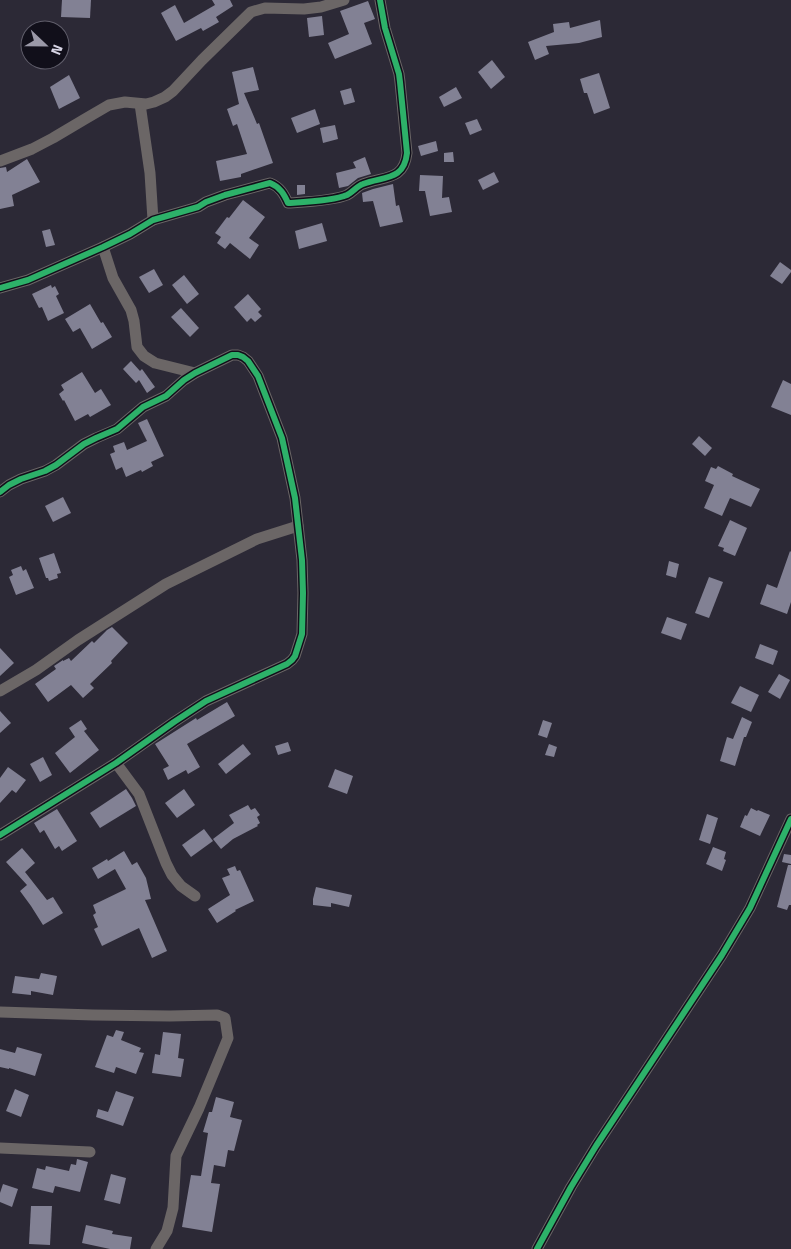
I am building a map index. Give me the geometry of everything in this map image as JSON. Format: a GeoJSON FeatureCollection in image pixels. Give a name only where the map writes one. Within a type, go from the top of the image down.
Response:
{"type":"FeatureCollection","features":[{"type":"Feature","properties":{"kind":"street"},"geometry":{"type":"LineString","coordinates":[[0,161],[53,138],[109,106],[126,102],[140,104],[154,102],[165,97],[174,91],[202,60],[251,12],[265,8],[304,9],[321,7],[344,0]]}},
{"type":"Feature","properties":{"kind":"street"},"geometry":{"type":"LineString","coordinates":[[0,288],[28,280],[103,247],[153,220],[198,207],[225,195],[270,183],[283,192],[288,203],[322,201],[346,195],[361,184],[398,173],[406,159],[407,153],[400,82],[385,28],[380,0]]}},
{"type":"Feature","properties":{"kind":"street"},"geometry":{"type":"LineString","coordinates":[[140,104],[150,173],[153,220]]}},
{"type":"Feature","properties":{"kind":"street"},"geometry":{"type":"LineString","coordinates":[[103,247],[113,278],[131,310],[137,347],[144,356],[155,363],[195,373]]}},
{"type":"Feature","properties":{"kind":"street"},"geometry":{"type":"LineString","coordinates":[[0,492],[9,484],[56,465],[84,444],[117,428],[143,407],[166,396],[195,373],[232,355],[238,355],[248,361],[258,376],[282,438],[293,483],[303,577],[302,634],[298,649],[292,660],[206,701],[116,763],[0,835]]}},
{"type":"Feature","properties":{"kind":"street"},"geometry":{"type":"LineString","coordinates":[[0,691],[36,670],[78,640],[166,584],[257,539],[298,526]]}},
{"type":"Feature","properties":{"kind":"street"},"geometry":{"type":"LineString","coordinates":[[116,763],[139,794],[172,875],[181,886],[195,896]]}},
{"type":"Feature","properties":{"kind":"street"},"geometry":{"type":"LineString","coordinates":[[537,1249],[571,1186],[722,955],[750,908],[791,819]]}},
{"type":"Feature","properties":{"kind":"street"},"geometry":{"type":"LineString","coordinates":[[0,1012],[170,1016],[217,1015],[225,1018],[228,1038],[176,1156],[173,1208],[167,1231],[156,1249]]}},
{"type":"Feature","properties":{"kind":"street"},"geometry":{"type":"LineString","coordinates":[[0,1148],[90,1152]]}},
{"type":"Feature","properties":{"kind":"building"},"geometry":{"type":"Polygon","coordinates":[[[62,0],[91,0],[90,18],[61,17],[62,0]]]}},
{"type":"Feature","properties":{"kind":"building"},"geometry":{"type":"Polygon","coordinates":[[[212,0],[230,0],[233,6],[216,17],[219,22],[203,31],[201,28],[176,41],[161,13],[175,5],[184,23],[215,5],[212,0]]]}},
{"type":"Feature","properties":{"kind":"building"},"geometry":{"type":"Polygon","coordinates":[[[368,1],[375,19],[364,23],[372,44],[335,59],[328,43],[349,34],[340,11],[368,1]]]}},
{"type":"Feature","properties":{"kind":"building"},"geometry":{"type":"Polygon","coordinates":[[[322,16],[324,35],[309,37],[307,18],[322,16]]]}},
{"type":"Feature","properties":{"kind":"building"},"geometry":{"type":"Polygon","coordinates":[[[600,20],[602,37],[579,43],[546,46],[549,54],[535,60],[528,42],[554,32],[553,24],[569,22],[570,28],[600,20]]]}},
{"type":"Feature","properties":{"kind":"building"},"geometry":{"type":"Polygon","coordinates":[[[492,60],[505,77],[491,89],[478,72],[492,60]]]}},
{"type":"Feature","properties":{"kind":"building"},"geometry":{"type":"Polygon","coordinates":[[[253,67],[259,90],[244,93],[257,124],[259,123],[273,163],[241,174],[241,177],[220,181],[216,161],[247,154],[237,124],[233,126],[227,109],[239,104],[232,72],[253,67]]]}},
{"type":"Feature","properties":{"kind":"building"},"geometry":{"type":"Polygon","coordinates":[[[599,73],[610,108],[594,114],[580,79],[599,73]]]}},
{"type":"Feature","properties":{"kind":"building"},"geometry":{"type":"Polygon","coordinates":[[[69,75],[80,98],[59,109],[50,87],[69,75]]]}},
{"type":"Feature","properties":{"kind":"building"},"geometry":{"type":"Polygon","coordinates":[[[456,87],[462,98],[444,107],[439,97],[456,87]]]}},
{"type":"Feature","properties":{"kind":"building"},"geometry":{"type":"Polygon","coordinates":[[[351,88],[355,102],[344,105],[340,91],[351,88]]]}},
{"type":"Feature","properties":{"kind":"building"},"geometry":{"type":"Polygon","coordinates":[[[315,109],[320,124],[297,133],[291,118],[315,109]]]}},
{"type":"Feature","properties":{"kind":"building"},"geometry":{"type":"Polygon","coordinates":[[[477,119],[482,130],[470,135],[465,123],[477,119]]]}},
{"type":"Feature","properties":{"kind":"building"},"geometry":{"type":"Polygon","coordinates":[[[335,125],[338,139],[323,143],[320,128],[335,125]]]}},
{"type":"Feature","properties":{"kind":"building"},"geometry":{"type":"Polygon","coordinates":[[[436,141],[438,151],[421,156],[418,146],[436,141]]]}},
{"type":"Feature","properties":{"kind":"building"},"geometry":{"type":"Polygon","coordinates":[[[453,152],[454,162],[444,162],[444,153],[453,152]]]}},
{"type":"Feature","properties":{"kind":"building"},"geometry":{"type":"Polygon","coordinates":[[[365,157],[371,174],[358,178],[348,186],[339,188],[336,173],[356,168],[353,162],[365,157]]]}},
{"type":"Feature","properties":{"kind":"building"},"geometry":{"type":"Polygon","coordinates":[[[27,159],[40,182],[12,195],[14,206],[0,209],[0,168],[6,167],[7,172],[27,159]]]}},
{"type":"Feature","properties":{"kind":"building"},"geometry":{"type":"Polygon","coordinates":[[[494,172],[499,182],[483,190],[478,180],[494,172]]]}},
{"type":"Feature","properties":{"kind":"building"},"geometry":{"type":"Polygon","coordinates":[[[420,175],[443,176],[442,198],[449,197],[452,212],[430,216],[425,191],[419,191],[420,175]]]}},
{"type":"Feature","properties":{"kind":"building"},"geometry":{"type":"Polygon","coordinates":[[[393,184],[396,206],[399,205],[403,222],[380,227],[373,201],[363,202],[362,193],[393,184]]]}},
{"type":"Feature","properties":{"kind":"building"},"geometry":{"type":"Polygon","coordinates":[[[297,185],[305,185],[305,194],[297,195],[297,185]]]}},
{"type":"Feature","properties":{"kind":"building"},"geometry":{"type":"Polygon","coordinates":[[[243,200],[265,217],[249,238],[259,245],[250,259],[230,243],[225,249],[217,243],[221,237],[215,233],[243,200]]]}},
{"type":"Feature","properties":{"kind":"building"},"geometry":{"type":"Polygon","coordinates":[[[322,223],[327,241],[299,249],[295,231],[322,223]]]}},
{"type":"Feature","properties":{"kind":"building"},"geometry":{"type":"Polygon","coordinates":[[[50,229],[55,245],[46,247],[42,231],[50,229]]]}},
{"type":"Feature","properties":{"kind":"building"},"geometry":{"type":"Polygon","coordinates":[[[780,262],[791,270],[782,284],[770,276],[780,262]]]}},
{"type":"Feature","properties":{"kind":"building"},"geometry":{"type":"Polygon","coordinates":[[[154,269],[163,285],[149,293],[139,277],[154,269]]]}},
{"type":"Feature","properties":{"kind":"building"},"geometry":{"type":"Polygon","coordinates":[[[184,275],[199,294],[187,304],[172,285],[184,275]]]}},
{"type":"Feature","properties":{"kind":"building"},"geometry":{"type":"Polygon","coordinates":[[[51,285],[52,288],[55,286],[59,294],[56,296],[64,313],[48,321],[42,307],[39,308],[32,294],[51,285]]]}},
{"type":"Feature","properties":{"kind":"building"},"geometry":{"type":"Polygon","coordinates":[[[248,294],[261,309],[258,312],[262,316],[255,322],[251,318],[247,322],[234,307],[248,294]]]}},
{"type":"Feature","properties":{"kind":"building"},"geometry":{"type":"Polygon","coordinates":[[[90,304],[112,337],[92,349],[80,328],[73,332],[65,319],[90,304]]]}},
{"type":"Feature","properties":{"kind":"building"},"geometry":{"type":"Polygon","coordinates":[[[181,308],[199,328],[190,337],[171,317],[181,308]]]}},
{"type":"Feature","properties":{"kind":"building"},"geometry":{"type":"Polygon","coordinates":[[[131,361],[140,371],[142,369],[155,387],[147,393],[139,380],[136,383],[123,369],[131,361]]]}},
{"type":"Feature","properties":{"kind":"building"},"geometry":{"type":"Polygon","coordinates":[[[82,372],[95,393],[101,389],[111,405],[90,417],[88,414],[75,421],[59,394],[64,390],[61,385],[82,372]]]}},
{"type":"Feature","properties":{"kind":"building"},"geometry":{"type":"Polygon","coordinates":[[[783,380],[791,384],[791,415],[771,407],[783,380]]]}},
{"type":"Feature","properties":{"kind":"building"},"geometry":{"type":"Polygon","coordinates":[[[147,419],[164,456],[151,462],[153,466],[126,477],[122,467],[116,470],[110,454],[115,452],[113,446],[124,442],[127,450],[147,441],[138,423],[147,419]]]}},
{"type":"Feature","properties":{"kind":"building"},"geometry":{"type":"Polygon","coordinates":[[[699,436],[712,448],[705,456],[692,444],[699,436]]]}},
{"type":"Feature","properties":{"kind":"building"},"geometry":{"type":"Polygon","coordinates":[[[718,466],[733,474],[732,476],[760,489],[751,507],[730,498],[722,516],[704,508],[714,485],[705,481],[711,467],[716,469],[718,466]]]}},
{"type":"Feature","properties":{"kind":"building"},"geometry":{"type":"Polygon","coordinates":[[[63,497],[71,513],[53,522],[45,506],[63,497]]]}},
{"type":"Feature","properties":{"kind":"building"},"geometry":{"type":"Polygon","coordinates":[[[730,520],[747,528],[735,556],[723,551],[724,548],[718,546],[730,520]]]}},
{"type":"Feature","properties":{"kind":"building"},"geometry":{"type":"Polygon","coordinates":[[[790,551],[791,602],[787,614],[760,604],[767,584],[777,588],[790,551]]]}},
{"type":"Feature","properties":{"kind":"building"},"geometry":{"type":"Polygon","coordinates":[[[54,553],[61,573],[57,574],[58,578],[49,581],[46,578],[39,558],[54,553]]]}},
{"type":"Feature","properties":{"kind":"building"},"geometry":{"type":"Polygon","coordinates":[[[669,561],[679,564],[676,578],[666,575],[669,561]]]}},
{"type":"Feature","properties":{"kind":"building"},"geometry":{"type":"Polygon","coordinates":[[[21,566],[23,571],[26,569],[34,588],[16,595],[9,577],[13,575],[11,570],[21,566]]]}},
{"type":"Feature","properties":{"kind":"building"},"geometry":{"type":"Polygon","coordinates":[[[709,577],[723,582],[709,618],[695,613],[709,577]]]}},
{"type":"Feature","properties":{"kind":"building"},"geometry":{"type":"Polygon","coordinates":[[[667,617],[687,624],[681,640],[661,633],[667,617]]]}},
{"type":"Feature","properties":{"kind":"building"},"geometry":{"type":"Polygon","coordinates":[[[112,627],[128,643],[111,661],[112,663],[90,684],[94,688],[83,698],[71,685],[48,702],[35,684],[56,669],[54,666],[69,658],[71,661],[92,641],[94,643],[112,627]]]}},
{"type":"Feature","properties":{"kind":"building"},"geometry":{"type":"Polygon","coordinates":[[[760,644],[778,651],[773,665],[755,658],[760,644]]]}},
{"type":"Feature","properties":{"kind":"building"},"geometry":{"type":"Polygon","coordinates":[[[0,648],[14,663],[0,676],[0,648]]]}},
{"type":"Feature","properties":{"kind":"building"},"geometry":{"type":"Polygon","coordinates":[[[779,674],[790,680],[780,699],[768,692],[779,674]]]}},
{"type":"Feature","properties":{"kind":"building"},"geometry":{"type":"Polygon","coordinates":[[[740,686],[759,695],[751,712],[731,703],[740,686]]]}},
{"type":"Feature","properties":{"kind":"building"},"geometry":{"type":"Polygon","coordinates":[[[227,702],[235,716],[187,744],[200,767],[188,774],[186,770],[168,780],[163,769],[169,766],[155,744],[196,718],[197,720],[227,702]]]}},
{"type":"Feature","properties":{"kind":"building"},"geometry":{"type":"Polygon","coordinates":[[[0,711],[11,723],[0,733],[0,711]]]}},
{"type":"Feature","properties":{"kind":"building"},"geometry":{"type":"Polygon","coordinates":[[[742,717],[752,722],[746,737],[744,737],[735,766],[720,761],[727,737],[733,739],[742,717]]]}},
{"type":"Feature","properties":{"kind":"building"},"geometry":{"type":"Polygon","coordinates":[[[81,720],[87,729],[84,731],[99,750],[70,773],[55,753],[75,737],[69,728],[81,720]]]}},
{"type":"Feature","properties":{"kind":"building"},"geometry":{"type":"Polygon","coordinates":[[[543,720],[552,723],[547,738],[538,735],[543,720]]]}},
{"type":"Feature","properties":{"kind":"building"},"geometry":{"type":"Polygon","coordinates":[[[288,742],[291,751],[278,755],[275,746],[288,742]]]}},
{"type":"Feature","properties":{"kind":"building"},"geometry":{"type":"Polygon","coordinates":[[[243,744],[251,754],[226,774],[218,764],[243,744]]]}},
{"type":"Feature","properties":{"kind":"building"},"geometry":{"type":"Polygon","coordinates":[[[549,744],[557,747],[554,757],[545,755],[549,744]]]}},
{"type":"Feature","properties":{"kind":"building"},"geometry":{"type":"Polygon","coordinates":[[[43,757],[52,775],[40,782],[30,764],[43,757]]]}},
{"type":"Feature","properties":{"kind":"building"},"geometry":{"type":"Polygon","coordinates":[[[8,767],[26,780],[16,793],[12,790],[0,803],[0,778],[8,767]]]}},
{"type":"Feature","properties":{"kind":"building"},"geometry":{"type":"Polygon","coordinates":[[[335,769],[353,776],[347,794],[328,787],[335,769]]]}},
{"type":"Feature","properties":{"kind":"building"},"geometry":{"type":"Polygon","coordinates":[[[126,789],[136,806],[100,828],[90,813],[126,789]]]}},
{"type":"Feature","properties":{"kind":"building"},"geometry":{"type":"Polygon","coordinates":[[[184,789],[195,805],[177,818],[165,803],[184,789]]]}},
{"type":"Feature","properties":{"kind":"building"},"geometry":{"type":"Polygon","coordinates":[[[248,805],[251,810],[255,808],[260,815],[257,817],[260,823],[258,826],[233,839],[221,849],[213,839],[234,823],[229,815],[248,805]]]}},
{"type":"Feature","properties":{"kind":"building"},"geometry":{"type":"Polygon","coordinates":[[[751,808],[770,815],[760,836],[740,827],[745,815],[747,816],[751,808]]]}},
{"type":"Feature","properties":{"kind":"building"},"geometry":{"type":"Polygon","coordinates":[[[57,809],[77,841],[62,851],[59,846],[55,849],[44,830],[40,833],[34,823],[57,809]]]}},
{"type":"Feature","properties":{"kind":"building"},"geometry":{"type":"Polygon","coordinates":[[[707,814],[718,818],[710,844],[699,840],[707,814]]]}},
{"type":"Feature","properties":{"kind":"building"},"geometry":{"type":"Polygon","coordinates":[[[204,829],[213,841],[191,857],[182,845],[204,829]]]}},
{"type":"Feature","properties":{"kind":"building"},"geometry":{"type":"Polygon","coordinates":[[[713,847],[726,852],[724,859],[726,860],[722,871],[706,864],[713,847]]]}},
{"type":"Feature","properties":{"kind":"building"},"geometry":{"type":"Polygon","coordinates":[[[22,848],[35,863],[25,872],[47,900],[53,897],[63,913],[43,925],[20,891],[27,885],[6,862],[22,848]]]}},
{"type":"Feature","properties":{"kind":"building"},"geometry":{"type":"Polygon","coordinates":[[[124,851],[132,865],[137,862],[146,878],[151,899],[145,900],[167,951],[152,958],[139,928],[102,946],[94,929],[98,927],[93,915],[96,913],[93,905],[126,889],[115,869],[98,879],[92,868],[124,851]]]}},
{"type":"Feature","properties":{"kind":"building"},"geometry":{"type":"Polygon","coordinates":[[[784,854],[791,855],[791,864],[782,862],[784,854]]]}},
{"type":"Feature","properties":{"kind":"building"},"geometry":{"type":"Polygon","coordinates":[[[788,865],[791,865],[791,905],[789,905],[787,910],[777,907],[788,865]]]}},
{"type":"Feature","properties":{"kind":"building"},"geometry":{"type":"Polygon","coordinates":[[[235,866],[237,871],[240,870],[254,901],[235,910],[217,923],[208,909],[230,895],[222,878],[230,875],[227,869],[235,866]]]}},
{"type":"Feature","properties":{"kind":"building"},"geometry":{"type":"Polygon","coordinates":[[[316,887],[352,895],[349,907],[331,903],[331,907],[313,905],[316,887]]]}},
{"type":"Feature","properties":{"kind":"building"},"geometry":{"type":"Polygon","coordinates":[[[41,973],[57,976],[53,995],[31,991],[31,995],[12,993],[15,976],[39,979],[41,973]]]}},
{"type":"Feature","properties":{"kind":"building"},"geometry":{"type":"Polygon","coordinates":[[[116,1030],[124,1032],[121,1040],[141,1048],[139,1052],[144,1053],[136,1074],[116,1067],[114,1073],[95,1067],[107,1035],[113,1037],[116,1030]]]}},
{"type":"Feature","properties":{"kind":"building"},"geometry":{"type":"Polygon","coordinates":[[[163,1032],[181,1034],[178,1058],[184,1059],[181,1077],[152,1073],[155,1054],[160,1055],[163,1032]]]}},
{"type":"Feature","properties":{"kind":"building"},"geometry":{"type":"Polygon","coordinates":[[[17,1047],[42,1054],[35,1076],[0,1067],[0,1049],[15,1053],[17,1047]]]}},
{"type":"Feature","properties":{"kind":"building"},"geometry":{"type":"Polygon","coordinates":[[[15,1089],[29,1095],[21,1117],[6,1111],[15,1089]]]}},
{"type":"Feature","properties":{"kind":"building"},"geometry":{"type":"Polygon","coordinates":[[[116,1091],[134,1097],[123,1126],[96,1117],[98,1109],[108,1112],[116,1091]]]}},
{"type":"Feature","properties":{"kind":"building"},"geometry":{"type":"Polygon","coordinates":[[[216,1097],[234,1102],[230,1117],[242,1120],[234,1151],[228,1150],[225,1167],[214,1165],[211,1183],[220,1184],[212,1232],[182,1227],[191,1175],[201,1176],[208,1133],[203,1132],[216,1097]]]}},
{"type":"Feature","properties":{"kind":"building"},"geometry":{"type":"Polygon","coordinates":[[[77,1159],[88,1162],[80,1192],[55,1186],[53,1193],[32,1188],[37,1168],[45,1170],[46,1166],[69,1171],[71,1164],[76,1165],[77,1159]]]}},
{"type":"Feature","properties":{"kind":"building"},"geometry":{"type":"Polygon","coordinates":[[[111,1174],[126,1178],[120,1204],[104,1200],[111,1174]]]}},
{"type":"Feature","properties":{"kind":"building"},"geometry":{"type":"Polygon","coordinates":[[[3,1184],[18,1189],[12,1207],[0,1202],[3,1184]]]}},
{"type":"Feature","properties":{"kind":"building"},"geometry":{"type":"Polygon","coordinates":[[[31,1206],[52,1206],[50,1245],[29,1244],[31,1206]]]}},
{"type":"Feature","properties":{"kind":"building"},"geometry":{"type":"Polygon","coordinates":[[[86,1225],[113,1231],[112,1234],[132,1237],[130,1249],[110,1249],[82,1243],[86,1225]]]}},
{"type":"Feature","properties":{"kind":"cycle path"},"geometry":{"type":"LineString","coordinates":[[0,288],[28,280],[103,247],[153,220],[198,207],[225,195],[270,183],[281,191],[288,203],[326,200],[347,195],[361,185],[397,173],[402,169],[407,153],[399,74],[385,28],[380,0]]}},
{"type":"Feature","properties":{"kind":"cycle path"},"geometry":{"type":"LineString","coordinates":[[0,492],[21,479],[45,471],[84,444],[117,429],[143,407],[166,396],[195,373],[232,355],[238,355],[248,361],[258,376],[282,438],[295,498],[302,560],[303,593],[302,634],[295,656],[287,664],[206,701],[116,763],[0,835]]}},
{"type":"Feature","properties":{"kind":"cycle path"},"geometry":{"type":"LineString","coordinates":[[537,1249],[596,1146],[722,955],[750,908],[791,819]]}}]}
